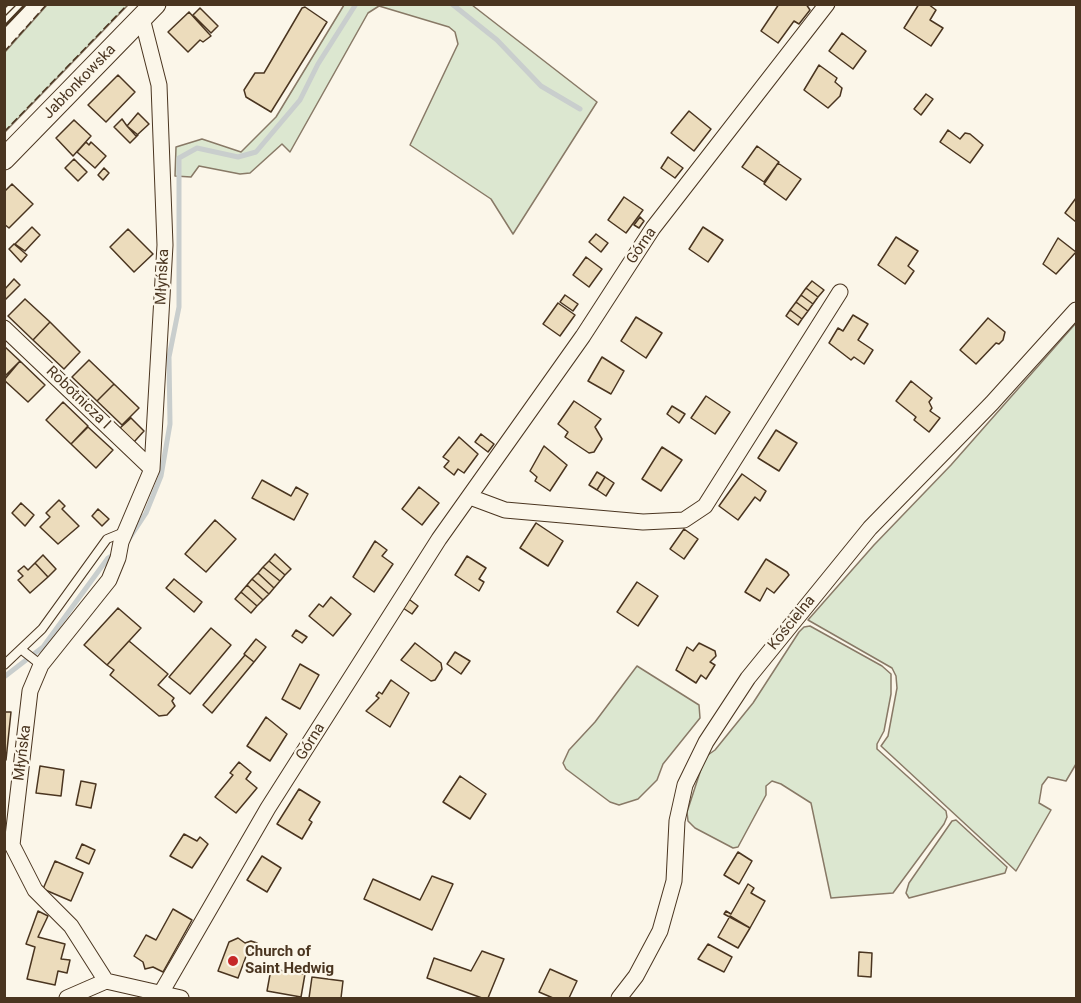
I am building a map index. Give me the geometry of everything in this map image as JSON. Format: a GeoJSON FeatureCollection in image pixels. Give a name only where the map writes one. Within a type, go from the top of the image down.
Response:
{"type":"FeatureCollection","features":[{"type":"Feature","properties":{"kind":"main road","name":"Jabłonkowska"},"geometry":{"type":"LineString","coordinates":[[4,159],[149,11]]}},
{"type":"Feature","properties":{"kind":"street","name":"Górna"},"geometry":{"type":"LineString","coordinates":[[161,993],[268,808],[439,539],[583,336],[653,228],[827,4]]}},
{"type":"Feature","properties":{"kind":"street","name":"Młyńska"},"geometry":{"type":"LineString","coordinates":[[106,981],[71,926],[35,890],[12,845],[30,690],[39,664],[110,580],[123,537],[152,469],[165,245],[159,85],[149,11]]}},
{"type":"Feature","properties":{"kind":"street"},"geometry":{"type":"LineString","coordinates":[[470,497],[505,510],[643,522],[684,520],[705,506],[840,292]]}},
{"type":"Feature","properties":{"kind":"street","name":"Kościelna"},"geometry":{"type":"LineString","coordinates":[[619,999],[636,976],[660,931],[674,881],[677,821],[685,785],[706,742],[737,694],[870,528],[992,403],[1077,310]]}},
{"type":"Feature","properties":{"kind":"street","name":"Robotnicza I"},"geometry":{"type":"LineString","coordinates":[[4,328],[152,469]]}},
{"type":"Feature","properties":{"kind":"street"},"geometry":{"type":"LineString","coordinates":[[67,999],[106,981],[181,999]]}},
{"type":"Feature","properties":{"kind":"lane"},"geometry":{"type":"LineString","coordinates":[[4,665],[24,652],[106,539],[123,537]]}},
{"type":"Feature","properties":{"kind":"lane"},"geometry":{"type":"LineString","coordinates":[[24,652],[39,664]]}},
{"type":"Feature","properties":{"kind":"green space"},"geometry":{"type":"Polygon","coordinates":[[[47,5],[128,5],[5,132],[5,52],[47,5]]]}},
{"type":"Feature","properties":{"kind":"green space"},"geometry":{"type":"Polygon","coordinates":[[[344,5],[472,5],[597,102],[513,234],[491,199],[410,145],[458,44],[455,32],[449,27],[379,6],[368,13],[290,152],[282,144],[250,173],[240,174],[199,166],[191,177],[175,176],[176,147],[202,139],[241,152],[276,117],[344,5]]]}},
{"type":"Feature","properties":{"kind":"green space"},"geometry":{"type":"Polygon","coordinates":[[[1076,323],[1076,764],[1066,781],[1048,777],[1042,785],[1039,803],[1051,810],[1016,871],[881,746],[888,736],[897,688],[896,676],[892,668],[808,620],[874,545],[951,465],[1076,323]]]}},
{"type":"Feature","properties":{"kind":"green space"},"geometry":{"type":"Polygon","coordinates":[[[810,626],[882,666],[891,674],[891,694],[884,731],[877,744],[877,749],[946,811],[947,817],[944,824],[893,893],[831,898],[811,803],[781,784],[772,781],[766,786],[766,795],[738,847],[733,848],[695,828],[688,821],[687,812],[705,757],[715,750],[753,703],[799,632],[804,627],[810,626]]]}},
{"type":"Feature","properties":{"kind":"green space"},"geometry":{"type":"Polygon","coordinates":[[[637,666],[699,705],[700,718],[663,764],[657,780],[638,799],[619,805],[610,802],[566,769],[563,763],[569,750],[595,722],[637,666]]]}},
{"type":"Feature","properties":{"kind":"green space"},"geometry":{"type":"Polygon","coordinates":[[[956,820],[1007,867],[1005,873],[909,898],[906,893],[909,883],[952,821],[956,820]]]}},
{"type":"Feature","properties":{"kind":"building"},"geometry":{"type":"Polygon","coordinates":[[[779,4],[806,4],[810,10],[799,24],[794,21],[778,43],[761,31],[779,4]]]}},
{"type":"Feature","properties":{"kind":"building"},"geometry":{"type":"Polygon","coordinates":[[[919,4],[928,4],[936,10],[930,20],[943,28],[931,46],[904,28],[919,4]]]}},
{"type":"Feature","properties":{"kind":"building"},"geometry":{"type":"Polygon","coordinates":[[[305,7],[327,22],[271,112],[246,97],[244,90],[255,73],[264,73],[302,8],[305,7]]]}},
{"type":"Feature","properties":{"kind":"building"},"geometry":{"type":"Polygon","coordinates":[[[200,8],[218,26],[211,33],[193,15],[200,8]]]}},
{"type":"Feature","properties":{"kind":"building"},"geometry":{"type":"Polygon","coordinates":[[[189,12],[211,36],[203,42],[200,40],[188,52],[168,32],[189,12]]]}},
{"type":"Feature","properties":{"kind":"building"},"geometry":{"type":"Polygon","coordinates":[[[842,33],[866,51],[853,69],[829,51],[842,33]]]}},
{"type":"Feature","properties":{"kind":"building"},"geometry":{"type":"Polygon","coordinates":[[[819,65],[837,78],[835,82],[842,88],[840,96],[828,108],[804,90],[819,65]]]}},
{"type":"Feature","properties":{"kind":"building"},"geometry":{"type":"Polygon","coordinates":[[[118,75],[135,92],[106,122],[88,105],[118,75]]]}},
{"type":"Feature","properties":{"kind":"building"},"geometry":{"type":"Polygon","coordinates":[[[926,94],[933,99],[921,115],[914,109],[926,94]]]}},
{"type":"Feature","properties":{"kind":"building"},"geometry":{"type":"Polygon","coordinates":[[[689,111],[711,129],[694,151],[671,133],[689,111]]]}},
{"type":"Feature","properties":{"kind":"building"},"geometry":{"type":"Polygon","coordinates":[[[138,113],[149,124],[136,136],[127,126],[138,113]]]}},
{"type":"Feature","properties":{"kind":"building"},"geometry":{"type":"Polygon","coordinates":[[[122,119],[138,135],[130,143],[114,127],[122,119]]]}},
{"type":"Feature","properties":{"kind":"building"},"geometry":{"type":"Polygon","coordinates":[[[74,120],[91,136],[73,156],[56,138],[74,120]]]}},
{"type":"Feature","properties":{"kind":"building"},"geometry":{"type":"Polygon","coordinates":[[[948,130],[960,139],[965,133],[970,134],[983,145],[970,163],[940,142],[948,130]]]}},
{"type":"Feature","properties":{"kind":"building"},"geometry":{"type":"Polygon","coordinates":[[[86,142],[89,145],[91,142],[106,156],[95,168],[77,152],[86,142]]]}},
{"type":"Feature","properties":{"kind":"building"},"geometry":{"type":"Polygon","coordinates":[[[757,146],[779,162],[764,182],[742,167],[757,146]]]}},
{"type":"Feature","properties":{"kind":"building"},"geometry":{"type":"Polygon","coordinates":[[[668,157],[683,168],[675,178],[661,168],[668,157]]]}},
{"type":"Feature","properties":{"kind":"building"},"geometry":{"type":"Polygon","coordinates":[[[74,159],[87,172],[78,181],[65,168],[74,159]]]}},
{"type":"Feature","properties":{"kind":"building"},"geometry":{"type":"Polygon","coordinates":[[[778,163],[801,179],[786,200],[764,184],[778,163]]]}},
{"type":"Feature","properties":{"kind":"building"},"geometry":{"type":"Polygon","coordinates":[[[104,168],[109,173],[103,180],[98,175],[104,168]]]}},
{"type":"Feature","properties":{"kind":"building"},"geometry":{"type":"Polygon","coordinates":[[[12,184],[33,204],[9,228],[4,224],[4,192],[12,184]]]}},
{"type":"Feature","properties":{"kind":"building"},"geometry":{"type":"Polygon","coordinates":[[[624,197],[643,210],[626,233],[608,220],[624,197]]]}},
{"type":"Feature","properties":{"kind":"building"},"geometry":{"type":"Polygon","coordinates":[[[1076,198],[1076,222],[1065,213],[1076,198]]]}},
{"type":"Feature","properties":{"kind":"building"},"geometry":{"type":"Polygon","coordinates":[[[640,217],[644,221],[639,228],[634,225],[640,217]]]}},
{"type":"Feature","properties":{"kind":"building"},"geometry":{"type":"Polygon","coordinates":[[[32,227],[40,235],[25,251],[15,244],[32,227]]]}},
{"type":"Feature","properties":{"kind":"building"},"geometry":{"type":"Polygon","coordinates":[[[703,227],[723,240],[708,262],[689,249],[703,227]]]}},
{"type":"Feature","properties":{"kind":"building"},"geometry":{"type":"Polygon","coordinates":[[[128,229],[153,254],[134,272],[110,247],[128,229]]]}},
{"type":"Feature","properties":{"kind":"building"},"geometry":{"type":"Polygon","coordinates":[[[596,234],[608,243],[601,252],[589,242],[596,234]]]}},
{"type":"Feature","properties":{"kind":"building"},"geometry":{"type":"Polygon","coordinates":[[[896,237],[918,251],[908,266],[914,271],[905,284],[878,265],[896,237]]]}},
{"type":"Feature","properties":{"kind":"building"},"geometry":{"type":"Polygon","coordinates":[[[1058,238],[1076,252],[1056,274],[1043,264],[1058,238]]]}},
{"type":"Feature","properties":{"kind":"building"},"geometry":{"type":"Polygon","coordinates":[[[14,244],[27,255],[21,262],[9,249],[14,244]]]}},
{"type":"Feature","properties":{"kind":"building"},"geometry":{"type":"Polygon","coordinates":[[[586,257],[602,269],[589,287],[573,275],[586,257]]]}},
{"type":"Feature","properties":{"kind":"building"},"geometry":{"type":"Polygon","coordinates":[[[14,279],[20,285],[5,300],[4,290],[14,279]]]}},
{"type":"Feature","properties":{"kind":"building"},"geometry":{"type":"Polygon","coordinates":[[[812,281],[824,290],[818,297],[806,288],[812,281]]]}},
{"type":"Feature","properties":{"kind":"building"},"geometry":{"type":"Polygon","coordinates":[[[806,288],[818,297],[813,304],[801,295],[806,288]]]}},
{"type":"Feature","properties":{"kind":"building"},"geometry":{"type":"Polygon","coordinates":[[[565,295],[578,304],[573,311],[560,302],[565,295]]]}},
{"type":"Feature","properties":{"kind":"building"},"geometry":{"type":"Polygon","coordinates":[[[801,295],[813,304],[808,311],[796,302],[801,295]]]}},
{"type":"Feature","properties":{"kind":"building"},"geometry":{"type":"Polygon","coordinates":[[[25,299],[50,322],[33,340],[8,316],[25,299]]]}},
{"type":"Feature","properties":{"kind":"building"},"geometry":{"type":"Polygon","coordinates":[[[796,302],[808,311],[802,319],[790,310],[796,302]]]}},
{"type":"Feature","properties":{"kind":"building"},"geometry":{"type":"Polygon","coordinates":[[[558,303],[575,315],[560,336],[543,324],[558,303]]]}},
{"type":"Feature","properties":{"kind":"building"},"geometry":{"type":"Polygon","coordinates":[[[790,310],[802,319],[798,325],[786,316],[790,310]]]}},
{"type":"Feature","properties":{"kind":"building"},"geometry":{"type":"Polygon","coordinates":[[[853,315],[868,324],[858,340],[873,350],[864,364],[854,357],[851,360],[829,343],[838,328],[843,331],[853,315]]]}},
{"type":"Feature","properties":{"kind":"building"},"geometry":{"type":"Polygon","coordinates":[[[636,317],[662,333],[646,358],[621,341],[636,317]]]}},
{"type":"Feature","properties":{"kind":"building"},"geometry":{"type":"Polygon","coordinates":[[[988,318],[1005,332],[1003,340],[999,344],[996,343],[976,364],[960,350],[988,318]]]}},
{"type":"Feature","properties":{"kind":"building"},"geometry":{"type":"Polygon","coordinates":[[[50,322],[80,352],[64,369],[33,340],[50,322]]]}},
{"type":"Feature","properties":{"kind":"building"},"geometry":{"type":"Polygon","coordinates":[[[4,346],[20,361],[4,377],[4,346]]]}},
{"type":"Feature","properties":{"kind":"building"},"geometry":{"type":"Polygon","coordinates":[[[602,357],[624,371],[611,394],[588,381],[602,357]]]}},
{"type":"Feature","properties":{"kind":"building"},"geometry":{"type":"Polygon","coordinates":[[[89,360],[114,384],[97,401],[72,377],[89,360]]]}},
{"type":"Feature","properties":{"kind":"building"},"geometry":{"type":"Polygon","coordinates":[[[20,361],[45,385],[28,402],[4,380],[20,361]]]}},
{"type":"Feature","properties":{"kind":"building"},"geometry":{"type":"Polygon","coordinates":[[[911,381],[932,398],[929,402],[932,408],[930,411],[940,418],[929,432],[914,420],[916,417],[896,401],[911,381]]]}},
{"type":"Feature","properties":{"kind":"building"},"geometry":{"type":"Polygon","coordinates":[[[114,384],[139,408],[122,425],[97,401],[114,384]]]}},
{"type":"Feature","properties":{"kind":"building"},"geometry":{"type":"Polygon","coordinates":[[[706,396],[730,412],[715,434],[691,418],[706,396]]]}},
{"type":"Feature","properties":{"kind":"building"},"geometry":{"type":"Polygon","coordinates":[[[574,401],[601,419],[595,427],[602,439],[594,452],[589,453],[565,437],[568,432],[558,424],[574,401]]]}},
{"type":"Feature","properties":{"kind":"building"},"geometry":{"type":"Polygon","coordinates":[[[63,402],[88,426],[71,444],[46,420],[63,402]]]}},
{"type":"Feature","properties":{"kind":"building"},"geometry":{"type":"Polygon","coordinates":[[[672,406],[685,414],[679,423],[667,414],[672,406]]]}},
{"type":"Feature","properties":{"kind":"building"},"geometry":{"type":"Polygon","coordinates":[[[131,418],[144,431],[134,442],[120,428],[131,418]]]}},
{"type":"Feature","properties":{"kind":"building"},"geometry":{"type":"Polygon","coordinates":[[[88,427],[113,450],[96,468],[71,444],[88,427]]]}},
{"type":"Feature","properties":{"kind":"building"},"geometry":{"type":"Polygon","coordinates":[[[776,430],[797,443],[779,471],[758,458],[776,430]]]}},
{"type":"Feature","properties":{"kind":"building"},"geometry":{"type":"Polygon","coordinates":[[[481,434],[494,444],[488,452],[475,442],[481,434]]]}},
{"type":"Feature","properties":{"kind":"building"},"geometry":{"type":"Polygon","coordinates":[[[459,437],[478,454],[464,473],[458,469],[454,475],[444,467],[449,461],[443,457],[459,437]]]}},
{"type":"Feature","properties":{"kind":"building"},"geometry":{"type":"Polygon","coordinates":[[[544,446],[567,465],[550,491],[535,481],[537,477],[530,471],[544,446]]]}},
{"type":"Feature","properties":{"kind":"building"},"geometry":{"type":"Polygon","coordinates":[[[662,447],[682,460],[661,491],[642,479],[662,447]]]}},
{"type":"Feature","properties":{"kind":"building"},"geometry":{"type":"Polygon","coordinates":[[[597,472],[605,477],[597,490],[589,485],[597,472]]]}},
{"type":"Feature","properties":{"kind":"building"},"geometry":{"type":"Polygon","coordinates":[[[742,474],[766,491],[760,501],[755,497],[738,520],[719,506],[742,474]]]}},
{"type":"Feature","properties":{"kind":"building"},"geometry":{"type":"Polygon","coordinates":[[[605,477],[614,483],[606,496],[597,490],[605,477]]]}},
{"type":"Feature","properties":{"kind":"building"},"geometry":{"type":"Polygon","coordinates":[[[262,480],[291,496],[296,487],[308,494],[294,520],[252,498],[262,480]]]}},
{"type":"Feature","properties":{"kind":"building"},"geometry":{"type":"Polygon","coordinates":[[[419,487],[439,503],[422,525],[402,509],[419,487]]]}},
{"type":"Feature","properties":{"kind":"building"},"geometry":{"type":"Polygon","coordinates":[[[59,500],[65,506],[62,509],[79,526],[58,544],[40,527],[50,517],[46,513],[59,500]]]}},
{"type":"Feature","properties":{"kind":"building"},"geometry":{"type":"Polygon","coordinates":[[[21,503],[34,515],[25,526],[12,513],[21,503]]]}},
{"type":"Feature","properties":{"kind":"building"},"geometry":{"type":"Polygon","coordinates":[[[98,509],[109,519],[102,526],[92,516],[98,509]]]}},
{"type":"Feature","properties":{"kind":"building"},"geometry":{"type":"Polygon","coordinates":[[[215,520],[236,539],[206,572],[185,554],[215,520]]]}},
{"type":"Feature","properties":{"kind":"building"},"geometry":{"type":"Polygon","coordinates":[[[536,523],[563,541],[548,566],[520,548],[536,523]]]}},
{"type":"Feature","properties":{"kind":"building"},"geometry":{"type":"Polygon","coordinates":[[[684,529],[698,539],[684,559],[670,549],[684,529]]]}},
{"type":"Feature","properties":{"kind":"building"},"geometry":{"type":"Polygon","coordinates":[[[375,541],[387,550],[382,556],[393,564],[374,592],[353,577],[375,541]]]}},
{"type":"Feature","properties":{"kind":"building"},"geometry":{"type":"Polygon","coordinates":[[[275,554],[291,569],[285,575],[269,561],[275,554]]]}},
{"type":"Feature","properties":{"kind":"building"},"geometry":{"type":"Polygon","coordinates":[[[43,555],[56,569],[48,577],[35,563],[43,555]]]}},
{"type":"Feature","properties":{"kind":"building"},"geometry":{"type":"Polygon","coordinates":[[[467,556],[486,568],[479,579],[484,582],[479,591],[455,575],[467,556]]]}},
{"type":"Feature","properties":{"kind":"building"},"geometry":{"type":"Polygon","coordinates":[[[766,559],[789,575],[774,593],[767,588],[760,601],[745,592],[766,559]]]}},
{"type":"Feature","properties":{"kind":"building"},"geometry":{"type":"Polygon","coordinates":[[[269,561],[285,575],[280,581],[263,567],[269,561]]]}},
{"type":"Feature","properties":{"kind":"building"},"geometry":{"type":"Polygon","coordinates":[[[35,563],[48,577],[30,593],[18,580],[23,576],[18,571],[24,566],[28,570],[35,563]]]}},
{"type":"Feature","properties":{"kind":"building"},"geometry":{"type":"Polygon","coordinates":[[[263,567],[280,581],[274,588],[258,573],[263,567]]]}},
{"type":"Feature","properties":{"kind":"building"},"geometry":{"type":"Polygon","coordinates":[[[258,573],[274,588],[269,594],[252,579],[258,573]]]}},
{"type":"Feature","properties":{"kind":"building"},"geometry":{"type":"Polygon","coordinates":[[[174,579],[202,602],[194,612],[166,588],[174,579]]]}},
{"type":"Feature","properties":{"kind":"building"},"geometry":{"type":"Polygon","coordinates":[[[252,579],[269,594],[263,600],[247,585],[252,579]]]}},
{"type":"Feature","properties":{"kind":"building"},"geometry":{"type":"Polygon","coordinates":[[[637,582],[658,596],[638,626],[617,612],[637,582]]]}},
{"type":"Feature","properties":{"kind":"building"},"geometry":{"type":"Polygon","coordinates":[[[247,585],[263,600],[257,606],[241,592],[247,585]]]}},
{"type":"Feature","properties":{"kind":"building"},"geometry":{"type":"Polygon","coordinates":[[[241,592],[257,606],[251,613],[235,599],[241,592]]]}},
{"type":"Feature","properties":{"kind":"building"},"geometry":{"type":"Polygon","coordinates":[[[331,597],[351,614],[333,636],[309,616],[319,604],[323,607],[331,597]]]}},
{"type":"Feature","properties":{"kind":"building"},"geometry":{"type":"Polygon","coordinates":[[[406,597],[418,606],[412,614],[400,606],[406,597]]]}},
{"type":"Feature","properties":{"kind":"building"},"geometry":{"type":"Polygon","coordinates":[[[118,608],[141,628],[107,665],[84,645],[118,608]]]}},
{"type":"Feature","properties":{"kind":"building"},"geometry":{"type":"Polygon","coordinates":[[[211,628],[231,645],[190,694],[169,677],[211,628]]]}},
{"type":"Feature","properties":{"kind":"building"},"geometry":{"type":"Polygon","coordinates":[[[296,630],[307,637],[302,643],[292,636],[296,630]]]}},
{"type":"Feature","properties":{"kind":"building"},"geometry":{"type":"Polygon","coordinates":[[[256,639],[266,647],[254,662],[244,654],[256,639]]]}},
{"type":"Feature","properties":{"kind":"building"},"geometry":{"type":"Polygon","coordinates":[[[129,641],[168,674],[158,685],[174,698],[172,701],[175,706],[167,715],[159,716],[110,675],[114,670],[107,665],[129,641]]]}},
{"type":"Feature","properties":{"kind":"building"},"geometry":{"type":"Polygon","coordinates":[[[415,643],[441,663],[442,669],[435,680],[431,681],[401,660],[415,643]]]}},
{"type":"Feature","properties":{"kind":"building"},"geometry":{"type":"Polygon","coordinates":[[[699,643],[715,651],[716,656],[710,662],[715,665],[706,679],[701,675],[696,683],[676,670],[687,647],[693,651],[699,643]]]}},
{"type":"Feature","properties":{"kind":"building"},"geometry":{"type":"Polygon","coordinates":[[[455,652],[470,661],[461,674],[447,664],[455,652]]]}},
{"type":"Feature","properties":{"kind":"building"},"geometry":{"type":"Polygon","coordinates":[[[245,655],[254,662],[212,713],[203,705],[245,655]]]}},
{"type":"Feature","properties":{"kind":"building"},"geometry":{"type":"Polygon","coordinates":[[[300,664],[319,675],[300,709],[282,699],[300,664]]]}},
{"type":"Feature","properties":{"kind":"building"},"geometry":{"type":"Polygon","coordinates":[[[391,680],[409,693],[390,727],[366,711],[379,698],[376,696],[379,692],[382,694],[391,680]]]}},
{"type":"Feature","properties":{"kind":"building"},"geometry":{"type":"Polygon","coordinates":[[[4,712],[11,712],[6,760],[4,759],[4,712]]]}},
{"type":"Feature","properties":{"kind":"building"},"geometry":{"type":"Polygon","coordinates":[[[266,717],[287,734],[270,761],[247,746],[266,717]]]}},
{"type":"Feature","properties":{"kind":"building"},"geometry":{"type":"Polygon","coordinates":[[[239,762],[251,772],[246,779],[257,788],[236,813],[215,797],[233,775],[230,773],[239,762]]]}},
{"type":"Feature","properties":{"kind":"building"},"geometry":{"type":"Polygon","coordinates":[[[40,766],[64,770],[61,796],[36,793],[40,766]]]}},
{"type":"Feature","properties":{"kind":"building"},"geometry":{"type":"Polygon","coordinates":[[[460,776],[486,794],[470,819],[443,802],[460,776]]]}},
{"type":"Feature","properties":{"kind":"building"},"geometry":{"type":"Polygon","coordinates":[[[81,781],[96,784],[91,808],[76,805],[81,781]]]}},
{"type":"Feature","properties":{"kind":"building"},"geometry":{"type":"Polygon","coordinates":[[[299,789],[320,802],[309,820],[312,822],[302,839],[277,824],[299,789]]]}},
{"type":"Feature","properties":{"kind":"building"},"geometry":{"type":"Polygon","coordinates":[[[184,834],[197,841],[200,837],[208,844],[192,868],[170,856],[184,834]]]}},
{"type":"Feature","properties":{"kind":"building"},"geometry":{"type":"Polygon","coordinates":[[[82,844],[95,850],[89,864],[76,858],[82,844]]]}},
{"type":"Feature","properties":{"kind":"building"},"geometry":{"type":"Polygon","coordinates":[[[738,852],[752,861],[739,884],[724,875],[738,852]]]}},
{"type":"Feature","properties":{"kind":"building"},"geometry":{"type":"Polygon","coordinates":[[[262,856],[281,868],[267,892],[247,880],[262,856]]]}},
{"type":"Feature","properties":{"kind":"building"},"geometry":{"type":"Polygon","coordinates":[[[55,861],[83,873],[71,901],[43,889],[55,861]]]}},
{"type":"Feature","properties":{"kind":"building"},"geometry":{"type":"Polygon","coordinates":[[[432,876],[453,884],[432,930],[364,899],[373,879],[420,900],[432,876]]]}},
{"type":"Feature","properties":{"kind":"building"},"geometry":{"type":"Polygon","coordinates":[[[748,884],[754,888],[751,893],[765,901],[750,928],[724,914],[726,911],[731,914],[748,884]]]}},
{"type":"Feature","properties":{"kind":"building"},"geometry":{"type":"Polygon","coordinates":[[[173,909],[192,920],[163,972],[153,967],[145,969],[143,962],[134,956],[146,935],[156,940],[173,909]]]}},
{"type":"Feature","properties":{"kind":"building"},"geometry":{"type":"Polygon","coordinates":[[[38,911],[48,916],[38,937],[65,944],[61,959],[70,960],[67,973],[58,971],[55,985],[27,979],[35,947],[26,944],[38,911]]]}},
{"type":"Feature","properties":{"kind":"building"},"geometry":{"type":"Polygon","coordinates":[[[730,916],[750,928],[738,948],[718,937],[730,916]]]}},
{"type":"Feature","properties":{"kind":"building","name":"Church of Saint Hedwig"},"geometry":{"type":"Polygon","coordinates":[[[238,938],[245,943],[251,941],[257,943],[255,949],[248,951],[238,978],[218,971],[229,942],[238,938]]]}},
{"type":"Feature","properties":{"kind":"building"},"geometry":{"type":"Polygon","coordinates":[[[708,944],[732,957],[724,972],[698,959],[708,944]]]}},
{"type":"Feature","properties":{"kind":"building"},"geometry":{"type":"Polygon","coordinates":[[[482,951],[504,959],[488,998],[482,998],[427,978],[434,958],[471,971],[482,951]]]}},
{"type":"Feature","properties":{"kind":"building"},"geometry":{"type":"Polygon","coordinates":[[[859,952],[872,953],[871,977],[858,976],[859,952]]]}},
{"type":"Feature","properties":{"kind":"building"},"geometry":{"type":"Polygon","coordinates":[[[271,969],[305,974],[301,997],[267,991],[271,969]]]}},
{"type":"Feature","properties":{"kind":"building"},"geometry":{"type":"Polygon","coordinates":[[[550,969],[577,981],[569,998],[553,998],[539,992],[550,969]]]}},
{"type":"Feature","properties":{"kind":"building"},"geometry":{"type":"Polygon","coordinates":[[[312,977],[343,981],[341,998],[309,998],[312,977]]]}},
{"type":"Feature","properties":{"kind":"waterway"},"geometry":{"type":"LineString","coordinates":[[125,545],[146,513],[161,476],[170,424],[169,357],[179,307],[179,158],[197,148],[238,157],[256,152],[300,100],[318,64],[356,4]]}},
{"type":"Feature","properties":{"kind":"waterway"},"geometry":{"type":"LineString","coordinates":[[452,4],[497,40],[541,86],[580,109]]}},
{"type":"Feature","properties":{"kind":"waterway"},"geometry":{"type":"LineString","coordinates":[[4,677],[43,647],[108,558],[116,553]]}},
{"type":"Feature","properties":{"kind":"railway"},"geometry":{"type":"LineString","coordinates":[[4,13],[13,4]]}},
{"type":"Feature","properties":{"kind":"fence"},"geometry":{"type":"LineString","coordinates":[[4,52],[47,4]]}},
{"type":"Feature","properties":{"kind":"fence"},"geometry":{"type":"LineString","coordinates":[[4,132],[128,4]]}},
{"type":"Feature","properties":{"kind":"wall"},"geometry":{"type":"LineString","coordinates":[[4,27],[26,4]]}},
{"type":"Feature","properties":{"kind":"place","name":"Church of Saint Hedwig"},"geometry":{"type":"Point","coordinates":[233,961]}}]}
